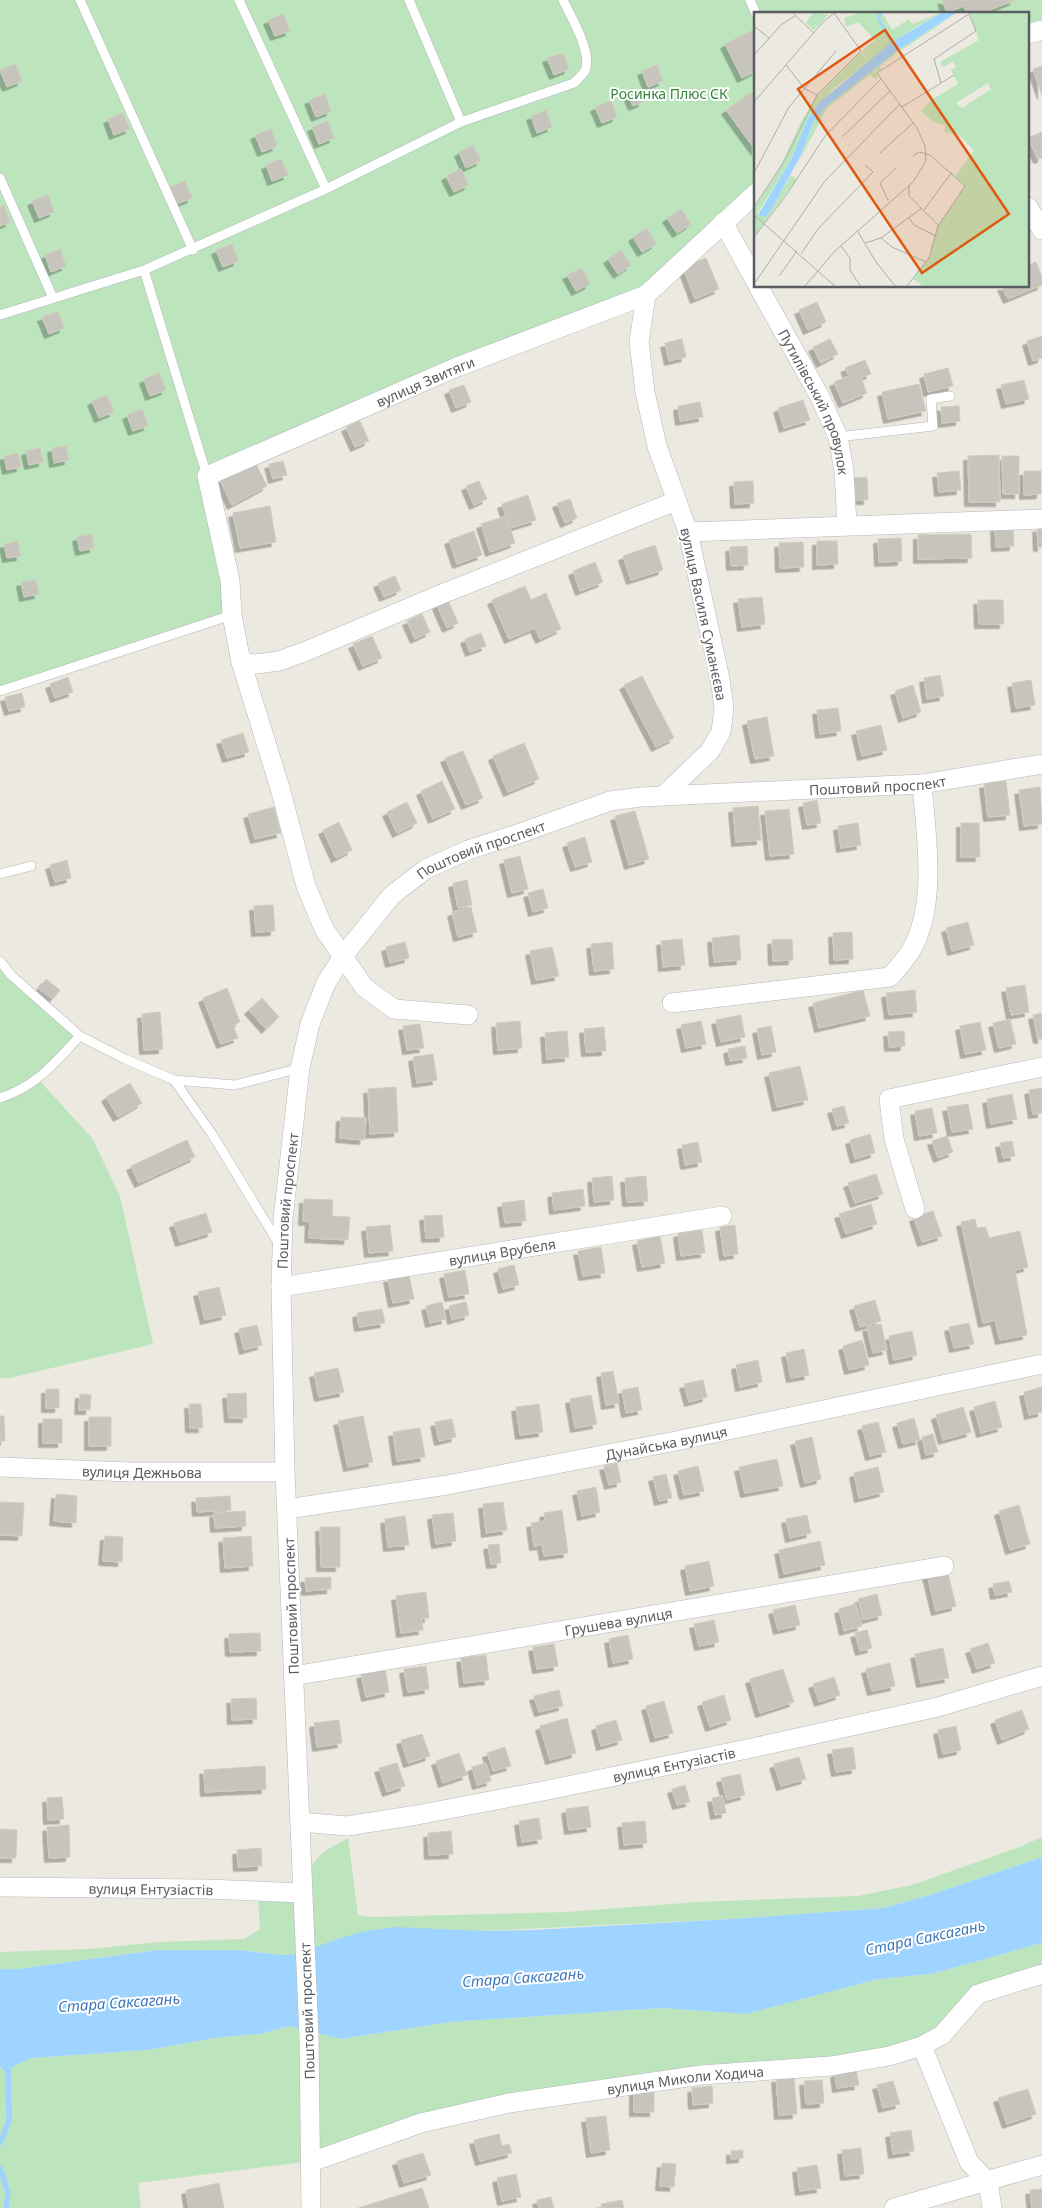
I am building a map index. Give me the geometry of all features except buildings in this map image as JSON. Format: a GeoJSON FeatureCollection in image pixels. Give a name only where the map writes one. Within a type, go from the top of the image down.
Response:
{"type":"FeatureCollection","features":[{"type":"Feature","properties":{"kind":"street"},"geometry":{"type":"LineString","coordinates":[[646,296],[754,195]]}},
{"type":"Feature","properties":{"kind":"street"},"geometry":{"type":"LineString","coordinates":[[1030,210],[1042,230]]}},
{"type":"Feature","properties":{"kind":"street"},"geometry":{"type":"LineString","coordinates":[[723,222],[754,278]]}},
{"type":"Feature","properties":{"kind":"street","name":"Путилівський провулок"},"geometry":{"type":"LineString","coordinates":[[759,288],[820,397],[838,436],[844,472],[847,525]]}},
{"type":"Feature","properties":{"kind":"street","name":"вулиця Звитяги"},"geometry":{"type":"LineString","coordinates":[[207,476],[456,367],[646,296]]}},
{"type":"Feature","properties":{"kind":"street","name":"вулиця Василя Суманєєва"},"geometry":{"type":"LineString","coordinates":[[646,296],[639,342],[645,392],[657,446],[688,532],[720,679],[724,708],[721,732],[710,751],[663,796]]}},
{"type":"Feature","properties":{"kind":"street"},"geometry":{"type":"LineString","coordinates":[[207,476],[230,580],[232,615],[241,662],[280,788],[306,886],[324,929],[364,987],[394,1009],[468,1015]]}},
{"type":"Feature","properties":{"kind":"street"},"geometry":{"type":"LineString","coordinates":[[241,662],[256,664],[279,660],[304,652],[437,596],[676,501]]}},
{"type":"Feature","properties":{"kind":"street"},"geometry":{"type":"LineString","coordinates":[[688,532],[1042,519]]}},
{"type":"Feature","properties":{"kind":"street","name":"Поштовий проспект"},"geometry":{"type":"LineString","coordinates":[[311,2208],[309,2037],[285,1472],[281,1287],[282,1219],[300,1068],[310,1024],[326,983],[343,956],[392,895],[426,869],[468,850],[515,836],[610,801],[663,796],[922,784],[1042,764]]}},
{"type":"Feature","properties":{"kind":"street"},"geometry":{"type":"LineString","coordinates":[[672,1003],[890,977],[910,951],[919,931],[926,900],[927,852],[922,784]]}},
{"type":"Feature","properties":{"kind":"street"},"geometry":{"type":"LineString","coordinates":[[915,1210],[894,1139],[889,1099],[1042,1067]]}},
{"type":"Feature","properties":{"kind":"street","name":"вулиця Врубеля"},"geometry":{"type":"LineString","coordinates":[[281,1287],[722,1216]]}},
{"type":"Feature","properties":{"kind":"street","name":"Дунайська вулиця"},"geometry":{"type":"LineString","coordinates":[[287,1510],[447,1485],[667,1443],[1042,1364]]}},
{"type":"Feature","properties":{"kind":"street","name":"вулиця Дежньова"},"geometry":{"type":"LineString","coordinates":[[0,1467],[129,1472],[285,1472]]}},
{"type":"Feature","properties":{"kind":"street","name":"Грушева вулиця"},"geometry":{"type":"LineString","coordinates":[[293,1676],[944,1566]]}},
{"type":"Feature","properties":{"kind":"street","name":"вулиця Ентузіастів"},"geometry":{"type":"LineString","coordinates":[[300,1822],[347,1826],[543,1791],[938,1707],[1042,1676]]}},
{"type":"Feature","properties":{"kind":"street","name":"вулиця Ентузіастів"},"geometry":{"type":"LineString","coordinates":[[0,1887],[302,1893]]}},
{"type":"Feature","properties":{"kind":"street","name":"вулиця Миколи Ходича"},"geometry":{"type":"LineString","coordinates":[[311,2162],[421,2123],[509,2102],[701,2075],[831,2066],[889,2056],[922,2046],[942,2035],[978,1994],[1042,1974]]}},
{"type":"Feature","properties":{"kind":"street"},"geometry":{"type":"LineString","coordinates":[[922,2046],[969,2162],[988,2182],[992,2208]]}},
{"type":"Feature","properties":{"kind":"street"},"geometry":{"type":"LineString","coordinates":[[894,2208],[1042,2166]]}},
{"type":"Feature","properties":{"kind":"lane"},"geometry":{"type":"LineString","coordinates":[[80,0],[193,250]]}},
{"type":"Feature","properties":{"kind":"lane"},"geometry":{"type":"LineString","coordinates":[[239,0],[326,189]]}},
{"type":"Feature","properties":{"kind":"lane"},"geometry":{"type":"LineString","coordinates":[[409,0],[461,122]]}},
{"type":"Feature","properties":{"kind":"lane"},"geometry":{"type":"LineString","coordinates":[[0,315],[144,270],[193,250],[326,189],[461,122],[574,83],[584,72],[587,61],[585,49],[563,0]]}},
{"type":"Feature","properties":{"kind":"lane"},"geometry":{"type":"LineString","coordinates":[[750,0],[755,12]]}},
{"type":"Feature","properties":{"kind":"lane"},"geometry":{"type":"LineString","coordinates":[[0,178],[53,298]]}},
{"type":"Feature","properties":{"kind":"lane"},"geometry":{"type":"LineString","coordinates":[[144,270],[207,476]]}},
{"type":"Feature","properties":{"kind":"lane"},"geometry":{"type":"LineString","coordinates":[[838,436],[934,426],[931,400],[950,396]]}},
{"type":"Feature","properties":{"kind":"lane"},"geometry":{"type":"LineString","coordinates":[[0,691],[232,615]]}},
{"type":"Feature","properties":{"kind":"lane"},"geometry":{"type":"LineString","coordinates":[[0,874],[31,866]]}},
{"type":"Feature","properties":{"kind":"lane"},"geometry":{"type":"LineString","coordinates":[[0,961],[10,975],[80,1036],[125,1059],[174,1080],[235,1085],[300,1068]]}},
{"type":"Feature","properties":{"kind":"lane"},"geometry":{"type":"LineString","coordinates":[[0,1098],[19,1092],[38,1079],[80,1036]]}},
{"type":"Feature","properties":{"kind":"lane"},"geometry":{"type":"LineString","coordinates":[[174,1080],[212,1134],[282,1250]]}},
{"type":"Feature","properties":{"kind":"green space","name":"Росинка Плюс СК"},"geometry":{"type":"Polygon","coordinates":[[[0,0],[1042,0],[1042,30],[1030,33],[1030,12],[754,12],[754,195],[646,295],[207,476],[232,615],[0,691],[0,0]]]}},
{"type":"Feature","properties":{"kind":"green space"},"geometry":{"type":"Polygon","coordinates":[[[0,961],[80,1036],[38,1079],[92,1138],[120,1196],[153,1344],[10,1378],[0,1378],[0,961]]]}},
{"type":"Feature","properties":{"kind":"green space"},"geometry":{"type":"Polygon","coordinates":[[[1042,1837],[1042,1857],[930,1895],[883,1908],[731,1919],[483,1931],[311,1950],[308,1870],[323,1852],[348,1838],[358,1915],[372,1917],[566,1912],[698,1902],[858,1896],[912,1885],[1022,1846],[1042,1837]]]}},
{"type":"Feature","properties":{"kind":"green space"},"geometry":{"type":"Polygon","coordinates":[[[258,1898],[296,1903],[299,1954],[281,1955],[239,1950],[157,1950],[18,1969],[0,1969],[0,1952],[88,1949],[160,1942],[244,1939],[260,1929],[258,1898]]]}},
{"type":"Feature","properties":{"kind":"green space"},"geometry":{"type":"Polygon","coordinates":[[[1042,1943],[1042,1974],[978,1994],[922,2046],[509,2103],[316,2160],[314,2031],[342,2039],[450,2022],[662,2008],[746,2014],[878,1979],[931,1974],[1042,1943]]]}},
{"type":"Feature","properties":{"kind":"green space"},"geometry":{"type":"Polygon","coordinates":[[[290,2026],[303,2030],[304,2162],[138,2183],[141,2208],[0,2208],[0,2066],[4,2071],[31,2058],[148,2050],[214,2038],[260,2034],[290,2026]]]}},
{"type":"Feature","properties":{"kind":"water","name":"Стара Саксагань"},"geometry":{"type":"Polygon","coordinates":[[[1042,1857],[1042,1943],[931,1974],[878,1979],[746,2014],[662,2008],[450,2022],[341,2039],[290,2026],[260,2034],[214,2038],[148,2050],[31,2058],[4,2071],[0,2066],[0,1969],[18,1969],[157,1950],[239,1950],[281,1955],[299,1954],[360,1932],[395,1927],[483,1931],[533,1930],[883,1908],[930,1895],[1042,1857]]]}},
{"type":"Feature","properties":{"kind":"waterway"},"geometry":{"type":"LineString","coordinates":[[0,2143],[9,2121],[8,2061]]}},
{"type":"Feature","properties":{"kind":"waterway"},"geometry":{"type":"LineString","coordinates":[[0,2168],[8,2193],[6,2208]]}}]}
